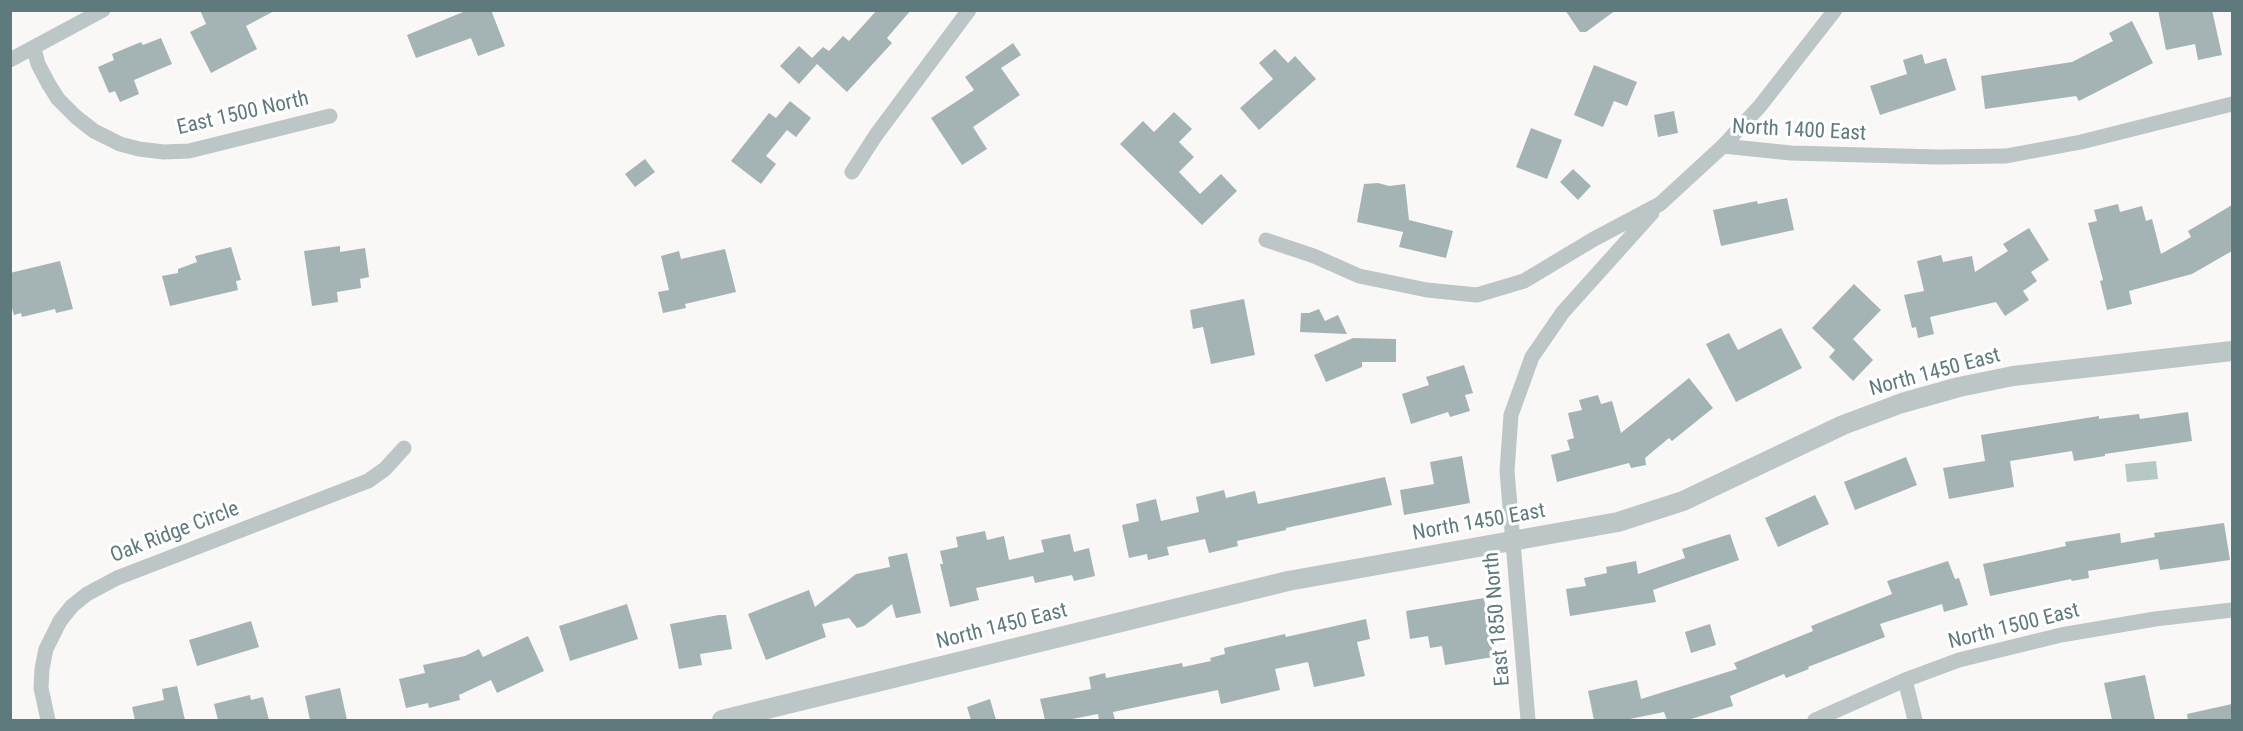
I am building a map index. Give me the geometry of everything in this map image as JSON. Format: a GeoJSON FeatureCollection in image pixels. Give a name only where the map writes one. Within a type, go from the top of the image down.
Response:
{"type":"FeatureCollection","features":[{"type":"Feature","properties":{"kind":"street"},"geometry":{"type":"LineString","coordinates":[[10,60],[103,10]]}},
{"type":"Feature","properties":{"kind":"street"},"geometry":{"type":"LineString","coordinates":[[852,172],[876,135],[969,10]]}},
{"type":"Feature","properties":{"kind":"street"},"geometry":{"type":"LineString","coordinates":[[1723,147],[1760,106],[1835,10]]}},
{"type":"Feature","properties":{"kind":"street","name":"East 1500 North"},"geometry":{"type":"LineString","coordinates":[[34,49],[38,64],[48,83],[58,99],[76,117],[94,131],[120,144],[140,149],[164,152],[189,151],[330,116]]}},
{"type":"Feature","properties":{"kind":"street","name":"North 1400 East"},"geometry":{"type":"LineString","coordinates":[[1266,240],[1314,256],[1359,276],[1427,290],[1476,295],[1524,281],[1594,239],[1660,204],[1723,147],[1791,153],[1938,157],[2006,156],[2082,142],[2232,104]]}},
{"type":"Feature","properties":{"kind":"street","name":"East 1850 North"},"geometry":{"type":"LineString","coordinates":[[1528,720],[1507,471],[1511,415],[1532,357],[1563,312],[1660,204]]}},
{"type":"Feature","properties":{"kind":"street","name":"North 1450 East"},"geometry":{"type":"LineString","coordinates":[[722,720],[1288,581],[1618,522],[1683,501],[1843,425],[1902,403],[1959,387],[2013,376],[2232,351]]}},
{"type":"Feature","properties":{"kind":"street","name":"Oak Ridge Circle"},"geometry":{"type":"LineString","coordinates":[[48,720],[41,688],[46,649],[60,621],[72,606],[87,594],[117,578],[368,481],[385,469],[404,448]]}},
{"type":"Feature","properties":{"kind":"street","name":"North 1500 East"},"geometry":{"type":"LineString","coordinates":[[1815,720],[1905,680],[1959,660],[2061,635],[2155,619],[2232,610]]}},
{"type":"Feature","properties":{"kind":"street"},"geometry":{"type":"LineString","coordinates":[[1905,680],[1915,720]]}},
{"type":"Feature","properties":{"kind":"shaded area"},"geometry":{"type":"Polygon","coordinates":[[[2156,461],[2158,479],[2127,482],[2125,464],[2156,461]]]}},
{"type":"Feature","properties":{"kind":"building"},"geometry":{"type":"Polygon","coordinates":[[[200,10],[276,10],[246,26],[257,49],[211,73],[190,32],[206,24],[200,10]]]}},
{"type":"Feature","properties":{"kind":"building"},"geometry":{"type":"Polygon","coordinates":[[[468,10],[491,10],[505,46],[478,56],[471,38],[416,58],[407,35],[468,10]]]}},
{"type":"Feature","properties":{"kind":"building"},"geometry":{"type":"Polygon","coordinates":[[[877,10],[911,10],[887,38],[892,43],[847,92],[817,64],[799,84],[780,66],[799,46],[812,58],[823,47],[829,51],[843,36],[849,41],[877,10]]]}},
{"type":"Feature","properties":{"kind":"building"},"geometry":{"type":"Polygon","coordinates":[[[1565,10],[1616,10],[1586,32],[1580,32],[1565,10]]]}},
{"type":"Feature","properties":{"kind":"building"},"geometry":{"type":"Polygon","coordinates":[[[2158,10],[2212,10],[2222,55],[2198,60],[2195,44],[2166,50],[2158,10]]]}},
{"type":"Feature","properties":{"kind":"building"},"geometry":{"type":"Polygon","coordinates":[[[2132,21],[2153,63],[2079,101],[2076,96],[1985,109],[1981,76],[2072,62],[2113,41],[2109,33],[2132,21]]]}},
{"type":"Feature","properties":{"kind":"building"},"geometry":{"type":"Polygon","coordinates":[[[161,38],[172,64],[134,80],[139,94],[120,102],[115,91],[109,93],[98,67],[114,60],[112,54],[141,42],[143,45],[161,38]]]}},
{"type":"Feature","properties":{"kind":"building"},"geometry":{"type":"Polygon","coordinates":[[[1013,43],[1021,55],[1001,68],[1020,95],[973,127],[987,149],[962,165],[931,118],[974,90],[965,77],[1013,43]]]}},
{"type":"Feature","properties":{"kind":"building"},"geometry":{"type":"Polygon","coordinates":[[[1275,49],[1288,63],[1295,56],[1316,79],[1259,130],[1240,108],[1273,79],[1259,63],[1275,49]]]}},
{"type":"Feature","properties":{"kind":"building"},"geometry":{"type":"Polygon","coordinates":[[[1922,54],[1925,64],[1946,58],[1956,90],[1880,115],[1870,86],[1907,74],[1903,60],[1922,54]]]}},
{"type":"Feature","properties":{"kind":"building"},"geometry":{"type":"Polygon","coordinates":[[[1594,65],[1637,82],[1627,106],[1614,101],[1603,127],[1574,115],[1594,65]]]}},
{"type":"Feature","properties":{"kind":"building"},"geometry":{"type":"Polygon","coordinates":[[[790,101],[811,118],[796,137],[787,130],[766,156],[776,164],[761,184],[731,161],[769,113],[776,118],[790,101]]]}},
{"type":"Feature","properties":{"kind":"building"},"geometry":{"type":"Polygon","coordinates":[[[1674,111],[1678,133],[1658,137],[1654,115],[1674,111]]]}},
{"type":"Feature","properties":{"kind":"building"},"geometry":{"type":"Polygon","coordinates":[[[1174,112],[1192,129],[1179,142],[1194,157],[1179,172],[1200,194],[1221,174],[1237,191],[1202,225],[1120,144],[1143,121],[1154,132],[1174,112]]]}},
{"type":"Feature","properties":{"kind":"building"},"geometry":{"type":"Polygon","coordinates":[[[1531,128],[1562,140],[1547,179],[1516,167],[1531,128]]]}},
{"type":"Feature","properties":{"kind":"building"},"geometry":{"type":"Polygon","coordinates":[[[645,159],[655,172],[635,187],[625,174],[645,159]]]}},
{"type":"Feature","properties":{"kind":"building"},"geometry":{"type":"Polygon","coordinates":[[[1573,169],[1591,186],[1578,200],[1560,182],[1573,169]]]}},
{"type":"Feature","properties":{"kind":"building"},"geometry":{"type":"Polygon","coordinates":[[[1378,183],[1389,186],[1405,184],[1409,220],[1453,231],[1446,258],[1399,247],[1403,232],[1357,222],[1364,184],[1378,183]]]}},
{"type":"Feature","properties":{"kind":"building"},"geometry":{"type":"Polygon","coordinates":[[[1787,198],[1794,230],[1721,246],[1713,210],[1757,201],[1758,204],[1787,198]]]}},
{"type":"Feature","properties":{"kind":"building"},"geometry":{"type":"Polygon","coordinates":[[[2118,204],[2120,212],[2142,206],[2146,221],[2152,219],[2161,254],[2191,237],[2188,231],[2232,205],[2232,251],[2192,274],[2129,291],[2132,304],[2107,310],[2100,281],[2103,280],[2088,223],[2097,221],[2094,210],[2118,204]]]}},
{"type":"Feature","properties":{"kind":"building"},"geometry":{"type":"Polygon","coordinates":[[[2029,228],[2049,260],[2031,272],[2037,281],[2023,291],[2029,300],[2005,316],[1996,302],[1930,317],[1934,334],[1918,338],[1916,327],[1912,328],[1904,295],[1924,291],[1917,261],[1941,255],[1943,262],[1972,256],[1975,272],[2008,251],[2003,244],[2029,228]]]}},
{"type":"Feature","properties":{"kind":"building"},"geometry":{"type":"Polygon","coordinates":[[[340,246],[340,252],[365,248],[369,277],[360,279],[361,288],[337,292],[338,302],[312,306],[304,251],[340,246]]]}},
{"type":"Feature","properties":{"kind":"building"},"geometry":{"type":"Polygon","coordinates":[[[231,247],[241,280],[236,281],[238,290],[170,306],[162,276],[178,273],[178,269],[197,262],[195,256],[231,247]]]}},
{"type":"Feature","properties":{"kind":"building"},"geometry":{"type":"Polygon","coordinates":[[[725,249],[736,292],[685,304],[686,308],[663,313],[658,292],[669,290],[661,256],[679,251],[681,259],[725,249]]]}},
{"type":"Feature","properties":{"kind":"building"},"geometry":{"type":"Polygon","coordinates":[[[60,261],[73,309],[56,313],[55,309],[22,317],[21,313],[14,315],[10,302],[10,273],[60,261]]]}},
{"type":"Feature","properties":{"kind":"building"},"geometry":{"type":"Polygon","coordinates":[[[1854,284],[1881,310],[1853,339],[1873,360],[1853,381],[1829,357],[1835,350],[1812,328],[1854,284]]]}},
{"type":"Feature","properties":{"kind":"building"},"geometry":{"type":"Polygon","coordinates":[[[1244,299],[1255,355],[1211,364],[1203,327],[1193,329],[1190,310],[1244,299]]]}},
{"type":"Feature","properties":{"kind":"building"},"geometry":{"type":"Polygon","coordinates":[[[1319,309],[1325,321],[1338,315],[1347,334],[1300,332],[1301,313],[1319,309]]]}},
{"type":"Feature","properties":{"kind":"building"},"geometry":{"type":"Polygon","coordinates":[[[1781,328],[1802,368],[1736,402],[1706,344],[1729,333],[1738,350],[1781,328]]]}},
{"type":"Feature","properties":{"kind":"building"},"geometry":{"type":"Polygon","coordinates":[[[1353,338],[1396,339],[1396,362],[1362,362],[1362,367],[1326,382],[1314,355],[1353,338]]]}},
{"type":"Feature","properties":{"kind":"building"},"geometry":{"type":"Polygon","coordinates":[[[1464,365],[1473,393],[1465,395],[1470,411],[1450,417],[1448,412],[1411,424],[1402,394],[1429,385],[1426,377],[1464,365]]]}},
{"type":"Feature","properties":{"kind":"building"},"geometry":{"type":"Polygon","coordinates":[[[1689,378],[1713,408],[1672,441],[1669,438],[1645,458],[1646,465],[1631,468],[1629,463],[1557,482],[1551,455],[1570,450],[1567,440],[1574,438],[1568,413],[1582,410],[1579,400],[1598,395],[1601,404],[1612,401],[1621,433],[1689,378]]]}},
{"type":"Feature","properties":{"kind":"building"},"geometry":{"type":"Polygon","coordinates":[[[2188,412],[2192,441],[2074,461],[2072,451],[2010,461],[2014,487],[1949,499],[1943,468],[1985,461],[1981,435],[2099,416],[2099,419],[2139,414],[2140,419],[2188,412]]]}},
{"type":"Feature","properties":{"kind":"building"},"geometry":{"type":"Polygon","coordinates":[[[1462,456],[1470,503],[1404,515],[1400,490],[1434,484],[1430,462],[1462,456]]]}},
{"type":"Feature","properties":{"kind":"building"},"geometry":{"type":"Polygon","coordinates":[[[1906,457],[1917,485],[1855,510],[1844,482],[1906,457]]]}},
{"type":"Feature","properties":{"kind":"building"},"geometry":{"type":"Polygon","coordinates":[[[1385,477],[1392,505],[1286,528],[1286,530],[1237,541],[1238,546],[1209,553],[1205,539],[1167,547],[1169,555],[1148,560],[1147,554],[1129,558],[1122,525],[1139,521],[1136,504],[1156,499],[1161,521],[1199,512],[1196,497],[1224,490],[1226,498],[1255,491],[1258,504],[1385,477]]]}},
{"type":"Feature","properties":{"kind":"building"},"geometry":{"type":"Polygon","coordinates":[[[1815,495],[1829,524],[1778,547],[1765,518],[1815,495]]]}},
{"type":"Feature","properties":{"kind":"building"},"geometry":{"type":"Polygon","coordinates":[[[2224,523],[2230,560],[2160,570],[2158,559],[2088,571],[2089,578],[2072,581],[2071,579],[1990,596],[1983,564],[2066,546],[2065,542],[2120,533],[2121,543],[2155,537],[2154,533],[2224,523]]]}},
{"type":"Feature","properties":{"kind":"building"},"geometry":{"type":"Polygon","coordinates":[[[985,531],[987,540],[1004,536],[1009,560],[1044,552],[1041,540],[1070,534],[1074,552],[1089,548],[1095,576],[1074,581],[1072,575],[1035,583],[1033,576],[976,588],[979,600],[950,607],[940,564],[943,564],[940,551],[958,547],[956,537],[985,531]]]}},
{"type":"Feature","properties":{"kind":"building"},"geometry":{"type":"Polygon","coordinates":[[[1730,534],[1739,560],[1653,590],[1656,602],[1570,616],[1566,589],[1586,586],[1584,578],[1607,573],[1606,567],[1636,561],[1638,574],[1685,558],[1682,549],[1730,534]]]}},
{"type":"Feature","properties":{"kind":"building"},"geometry":{"type":"Polygon","coordinates":[[[907,553],[921,613],[896,618],[892,604],[864,626],[857,628],[849,618],[822,624],[826,637],[766,660],[748,614],[809,590],[815,607],[856,574],[890,567],[888,557],[907,553]]]}},
{"type":"Feature","properties":{"kind":"building"},"geometry":{"type":"Polygon","coordinates":[[[1948,561],[1955,579],[1959,578],[1968,605],[1944,612],[1942,604],[1880,624],[1885,637],[1786,678],[1784,674],[1730,696],[1733,706],[1688,720],[1667,720],[1664,712],[1625,720],[1594,720],[1588,691],[1637,680],[1641,699],[1737,669],[1734,663],[1813,631],[1811,626],[1892,594],[1887,581],[1948,561]]]}},
{"type":"Feature","properties":{"kind":"building"},"geometry":{"type":"Polygon","coordinates":[[[1484,598],[1493,657],[1445,665],[1442,646],[1430,648],[1428,636],[1410,639],[1406,611],[1484,598]]]}},
{"type":"Feature","properties":{"kind":"building"},"geometry":{"type":"Polygon","coordinates":[[[627,604],[638,639],[570,661],[559,626],[627,604]]]}},
{"type":"Feature","properties":{"kind":"building"},"geometry":{"type":"Polygon","coordinates":[[[726,615],[732,649],[700,654],[702,665],[679,669],[670,624],[726,615]]]}},
{"type":"Feature","properties":{"kind":"building"},"geometry":{"type":"Polygon","coordinates":[[[1366,619],[1370,639],[1357,642],[1365,676],[1314,687],[1308,662],[1275,669],[1280,690],[1221,704],[1218,690],[1113,712],[1115,720],[1099,720],[1098,714],[1067,720],[1045,720],[1040,699],[1091,689],[1089,677],[1105,673],[1106,678],[1182,663],[1183,667],[1211,661],[1210,658],[1225,654],[1224,648],[1366,619]]]}},
{"type":"Feature","properties":{"kind":"building"},"geometry":{"type":"Polygon","coordinates":[[[251,621],[259,647],[197,666],[189,640],[251,621]]]}},
{"type":"Feature","properties":{"kind":"building"},"geometry":{"type":"Polygon","coordinates":[[[1710,624],[1716,645],[1691,653],[1685,632],[1710,624]]]}},
{"type":"Feature","properties":{"kind":"building"},"geometry":{"type":"Polygon","coordinates":[[[528,636],[544,671],[497,693],[491,680],[459,695],[460,700],[429,708],[428,703],[406,708],[399,679],[425,673],[423,665],[465,656],[479,649],[483,657],[528,636]]]}},
{"type":"Feature","properties":{"kind":"building"},"geometry":{"type":"Polygon","coordinates":[[[2145,675],[2155,720],[2112,720],[2104,683],[2145,675]]]}},
{"type":"Feature","properties":{"kind":"building"},"geometry":{"type":"Polygon","coordinates":[[[177,686],[185,720],[135,720],[132,707],[164,700],[162,689],[177,686]]]}},
{"type":"Feature","properties":{"kind":"building"},"geometry":{"type":"Polygon","coordinates":[[[340,688],[347,720],[310,720],[305,696],[340,688]]]}},
{"type":"Feature","properties":{"kind":"building"},"geometry":{"type":"Polygon","coordinates":[[[250,695],[251,700],[263,697],[269,720],[218,720],[214,704],[250,695]]]}},
{"type":"Feature","properties":{"kind":"building"},"geometry":{"type":"Polygon","coordinates":[[[990,699],[996,720],[971,720],[967,707],[990,699]]]}},
{"type":"Feature","properties":{"kind":"building"},"geometry":{"type":"Polygon","coordinates":[[[2232,704],[2232,720],[2188,720],[2187,714],[2232,704]]]}}]}
